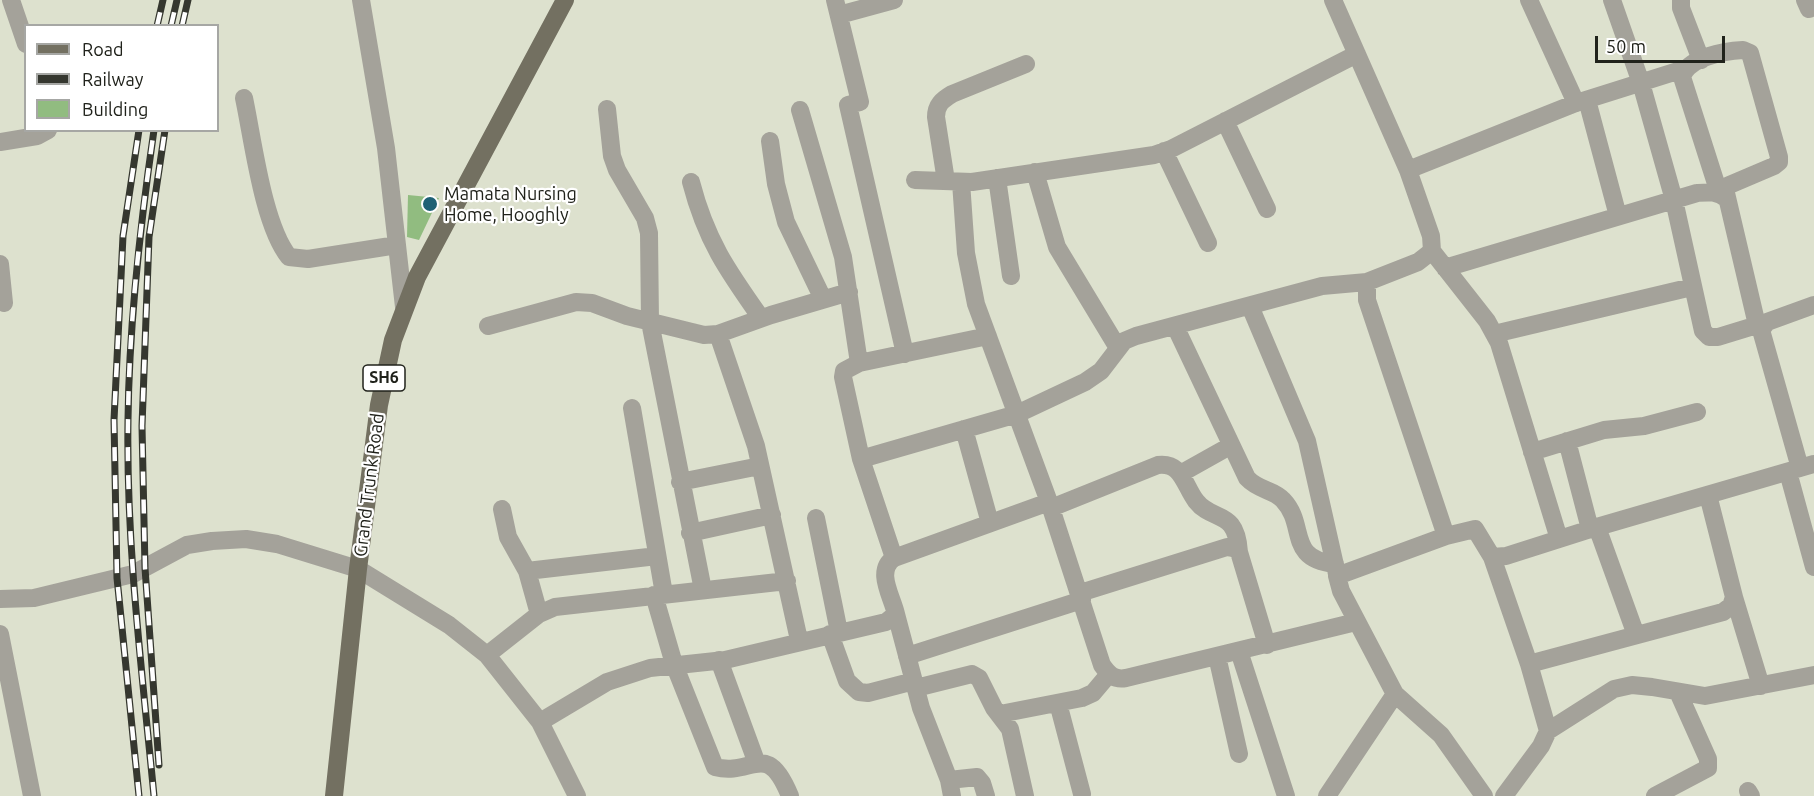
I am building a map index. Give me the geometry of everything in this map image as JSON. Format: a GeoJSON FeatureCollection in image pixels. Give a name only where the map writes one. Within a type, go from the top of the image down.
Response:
{"type":"FeatureCollection","features":[{"type":"Feature","properties":{"kind":"main road","name":"Grand Trunk Road"},"geometry":{"type":"LineString","coordinates":[[334,796],[358,569],[383,382],[404,307],[432,247],[565,0]]}},
{"type":"Feature","properties":{"kind":"street"},"geometry":{"type":"LineString","coordinates":[[11,0],[24,38]]}},
{"type":"Feature","properties":{"kind":"street"},"geometry":{"type":"LineString","coordinates":[[361,0],[386,148],[404,307]]}},
{"type":"Feature","properties":{"kind":"street"},"geometry":{"type":"LineString","coordinates":[[894,0],[837,8],[860,102],[848,105],[904,354]]}},
{"type":"Feature","properties":{"kind":"street"},"geometry":{"type":"LineString","coordinates":[[1333,0],[1408,170],[1431,236],[1432,251],[1487,321],[1494,334],[1559,539]]}},
{"type":"Feature","properties":{"kind":"street"},"geometry":{"type":"LineString","coordinates":[[1529,0],[1581,102],[1618,216]]}},
{"type":"Feature","properties":{"kind":"street"},"geometry":{"type":"LineString","coordinates":[[1612,0],[1641,83],[1674,200],[1700,323],[1709,337],[1718,337],[1814,305]]}},
{"type":"Feature","properties":{"kind":"street"},"geometry":{"type":"LineString","coordinates":[[1681,0],[1681,8],[1701,60]]}},
{"type":"Feature","properties":{"kind":"street"},"geometry":{"type":"LineString","coordinates":[[1408,170],[1581,102],[1684,69],[1691,63],[1734,51],[1750,53],[1779,162],[1727,186],[1724,197]]}},
{"type":"Feature","properties":{"kind":"street"},"geometry":{"type":"LineString","coordinates":[[915,180],[953,182],[997,178],[1164,151],[1357,54]]}},
{"type":"Feature","properties":{"kind":"street"},"geometry":{"type":"LineString","coordinates":[[1026,63],[952,94],[941,101],[936,109],[936,117],[953,182],[970,280],[988,336],[1050,505],[1102,665],[1108,674],[1117,679],[1126,678],[1356,622]]}},
{"type":"Feature","properties":{"kind":"street"},"geometry":{"type":"LineString","coordinates":[[1684,69],[1682,77],[1684,86],[1724,197],[1762,323],[1762,336],[1801,468],[1814,567]]}},
{"type":"Feature","properties":{"kind":"street"},"geometry":{"type":"LineString","coordinates":[[244,98],[272,222],[283,250],[289,258],[308,259],[397,245]]}},
{"type":"Feature","properties":{"kind":"street"},"geometry":{"type":"LineString","coordinates":[[607,109],[612,156],[617,170],[645,218],[649,233],[650,322],[703,590]]}},
{"type":"Feature","properties":{"kind":"street"},"geometry":{"type":"LineString","coordinates":[[800,110],[838,236],[859,363]]}},
{"type":"Feature","properties":{"kind":"street"},"geometry":{"type":"LineString","coordinates":[[1225,121],[1267,208]]}},
{"type":"Feature","properties":{"kind":"street"},"geometry":{"type":"LineString","coordinates":[[0,142],[37,136],[44,132]]}},
{"type":"Feature","properties":{"kind":"street"},"geometry":{"type":"LineString","coordinates":[[770,141],[776,184],[786,222],[823,299]]}},
{"type":"Feature","properties":{"kind":"street"},"geometry":{"type":"LineString","coordinates":[[1164,151],[1208,243]]}},
{"type":"Feature","properties":{"kind":"street"},"geometry":{"type":"LineString","coordinates":[[1035,172],[1057,247],[1118,348]]}},
{"type":"Feature","properties":{"kind":"street"},"geometry":{"type":"LineString","coordinates":[[997,178],[1011,276]]}},
{"type":"Feature","properties":{"kind":"street"},"geometry":{"type":"LineString","coordinates":[[692,182],[699,212],[715,251],[761,318]]}},
{"type":"Feature","properties":{"kind":"street"},"geometry":{"type":"LineString","coordinates":[[1445,268],[1674,200],[1710,192],[1724,197]]}},
{"type":"Feature","properties":{"kind":"street"},"geometry":{"type":"LineString","coordinates":[[861,459],[1017,414],[1085,382],[1101,371],[1124,341],[1136,336],[1322,286],[1367,282],[1418,262],[1432,251]]}},
{"type":"Feature","properties":{"kind":"street"},"geometry":{"type":"LineString","coordinates":[[0,264],[4,303]]}},
{"type":"Feature","properties":{"kind":"street"},"geometry":{"type":"LineString","coordinates":[[1367,282],[1367,300],[1371,320],[1446,536]]}},
{"type":"Feature","properties":{"kind":"street"},"geometry":{"type":"LineString","coordinates":[[1494,334],[1692,287]]}},
{"type":"Feature","properties":{"kind":"street"},"geometry":{"type":"LineString","coordinates":[[488,326],[576,302],[592,303],[691,334],[718,334],[761,318],[849,292]]}},
{"type":"Feature","properties":{"kind":"street"},"geometry":{"type":"LineString","coordinates":[[1250,306],[1307,441],[1341,591],[1395,694],[1428,720],[1484,796]]}},
{"type":"Feature","properties":{"kind":"street"},"geometry":{"type":"LineString","coordinates":[[1175,326],[1247,478],[1254,486],[1274,493],[1288,506],[1298,538],[1310,557],[1336,570],[1475,529],[1492,557],[1529,664],[1548,731]]}},
{"type":"Feature","properties":{"kind":"street"},"geometry":{"type":"LineString","coordinates":[[718,334],[748,421],[800,640]]}},
{"type":"Feature","properties":{"kind":"street"},"geometry":{"type":"LineString","coordinates":[[894,558],[861,459],[843,377],[848,367],[859,363],[988,336]]}},
{"type":"Feature","properties":{"kind":"street"},"geometry":{"type":"LineString","coordinates":[[632,408],[657,556],[659,594],[674,664],[715,767],[732,768],[756,762],[767,764],[775,769],[790,796]]}},
{"type":"Feature","properties":{"kind":"street"},"geometry":{"type":"LineString","coordinates":[[1532,452],[1604,430],[1644,426],[1697,412]]}},
{"type":"Feature","properties":{"kind":"street"},"geometry":{"type":"LineString","coordinates":[[964,429],[990,523]]}},
{"type":"Feature","properties":{"kind":"street"},"geometry":{"type":"LineString","coordinates":[[1567,441],[1593,528],[1636,635]]}},
{"type":"Feature","properties":{"kind":"street"},"geometry":{"type":"LineString","coordinates":[[1180,474],[1230,446]]}},
{"type":"Feature","properties":{"kind":"street"},"geometry":{"type":"LineString","coordinates":[[986,796],[982,783],[977,777],[951,788],[928,728],[883,571],[886,563],[894,558],[990,523],[1050,505],[1158,465],[1169,464],[1180,474],[1198,503],[1220,515],[1231,525],[1238,538],[1239,552],[1267,645]]}},
{"type":"Feature","properties":{"kind":"street"},"geometry":{"type":"LineString","coordinates":[[680,482],[760,466]]}},
{"type":"Feature","properties":{"kind":"street"},"geometry":{"type":"LineString","coordinates":[[1492,557],[1506,556],[1593,528],[1801,468]]}},
{"type":"Feature","properties":{"kind":"street"},"geometry":{"type":"LineString","coordinates":[[1708,495],[1734,597],[1761,686]]}},
{"type":"Feature","properties":{"kind":"street"},"geometry":{"type":"LineString","coordinates":[[502,509],[508,537],[526,571],[539,614]]}},
{"type":"Feature","properties":{"kind":"street"},"geometry":{"type":"LineString","coordinates":[[690,533],[772,515]]}},
{"type":"Feature","properties":{"kind":"street"},"geometry":{"type":"LineString","coordinates":[[816,518],[834,633],[847,681],[859,692],[868,693],[972,674],[979,678],[1010,729],[1025,796]]}},
{"type":"Feature","properties":{"kind":"street"},"geometry":{"type":"LineString","coordinates":[[0,599],[33,598],[133,574],[187,545],[212,541],[246,539],[277,544],[358,569],[449,625],[487,655],[540,722],[577,796]]}},
{"type":"Feature","properties":{"kind":"street"},"geometry":{"type":"LineString","coordinates":[[907,656],[1227,547],[1239,552]]}},
{"type":"Feature","properties":{"kind":"street"},"geometry":{"type":"LineString","coordinates":[[526,571],[657,556]]}},
{"type":"Feature","properties":{"kind":"street"},"geometry":{"type":"LineString","coordinates":[[487,655],[539,614],[555,607],[787,581]]}},
{"type":"Feature","properties":{"kind":"street"},"geometry":{"type":"LineString","coordinates":[[1529,664],[1723,612],[1731,606],[1734,597]]}},
{"type":"Feature","properties":{"kind":"street"},"geometry":{"type":"LineString","coordinates":[[540,722],[607,682],[650,668],[719,660],[886,621],[896,615]]}},
{"type":"Feature","properties":{"kind":"street"},"geometry":{"type":"LineString","coordinates":[[0,634],[32,796]]}},
{"type":"Feature","properties":{"kind":"street"},"geometry":{"type":"LineString","coordinates":[[1239,651],[1286,796]]}},
{"type":"Feature","properties":{"kind":"street"},"geometry":{"type":"LineString","coordinates":[[1217,656],[1239,754]]}},
{"type":"Feature","properties":{"kind":"street"},"geometry":{"type":"LineString","coordinates":[[719,660],[756,762]]}},
{"type":"Feature","properties":{"kind":"street"},"geometry":{"type":"LineString","coordinates":[[1000,714],[1058,703],[1093,693],[1108,674]]}},
{"type":"Feature","properties":{"kind":"street"},"geometry":{"type":"LineString","coordinates":[[1504,796],[1541,746],[1548,731],[1614,689],[1642,686],[1705,696],[1814,675]]}},
{"type":"Feature","properties":{"kind":"street"},"geometry":{"type":"LineString","coordinates":[[1655,796],[1677,791],[1708,768],[1708,759],[1678,692]]}},
{"type":"Feature","properties":{"kind":"street"},"geometry":{"type":"LineString","coordinates":[[1336,792],[1395,694]]}},
{"type":"Feature","properties":{"kind":"street"},"geometry":{"type":"LineString","coordinates":[[1058,703],[1082,794]]}},
{"type":"Feature","properties":{"kind":"building"},"geometry":{"type":"Polygon","coordinates":[[[408,195],[439,198],[419,240],[407,237],[408,195]]]}},
{"type":"Feature","properties":{"kind":"railway"},"geometry":{"type":"LineString","coordinates":[[157,24],[163,0]]}},
{"type":"Feature","properties":{"kind":"railway"},"geometry":{"type":"LineString","coordinates":[[171,24],[177,0]]}},
{"type":"Feature","properties":{"kind":"railway"},"geometry":{"type":"LineString","coordinates":[[182,24],[188,0]]}},
{"type":"Feature","properties":{"kind":"railway"},"geometry":{"type":"LineString","coordinates":[[139,132],[123,236],[114,420],[117,578],[139,796]]}},
{"type":"Feature","properties":{"kind":"railway"},"geometry":{"type":"LineString","coordinates":[[154,132],[136,275],[131,347],[128,467],[132,561],[154,796]]}},
{"type":"Feature","properties":{"kind":"railway"},"geometry":{"type":"LineString","coordinates":[[159,765],[145,568],[142,426],[149,237],[165,132]]}},
{"type":"Feature","properties":{"kind":"place","name":"Mamata Nursing Home, Hooghly"},"geometry":{"type":"Point","coordinates":[430,204]}}]}
